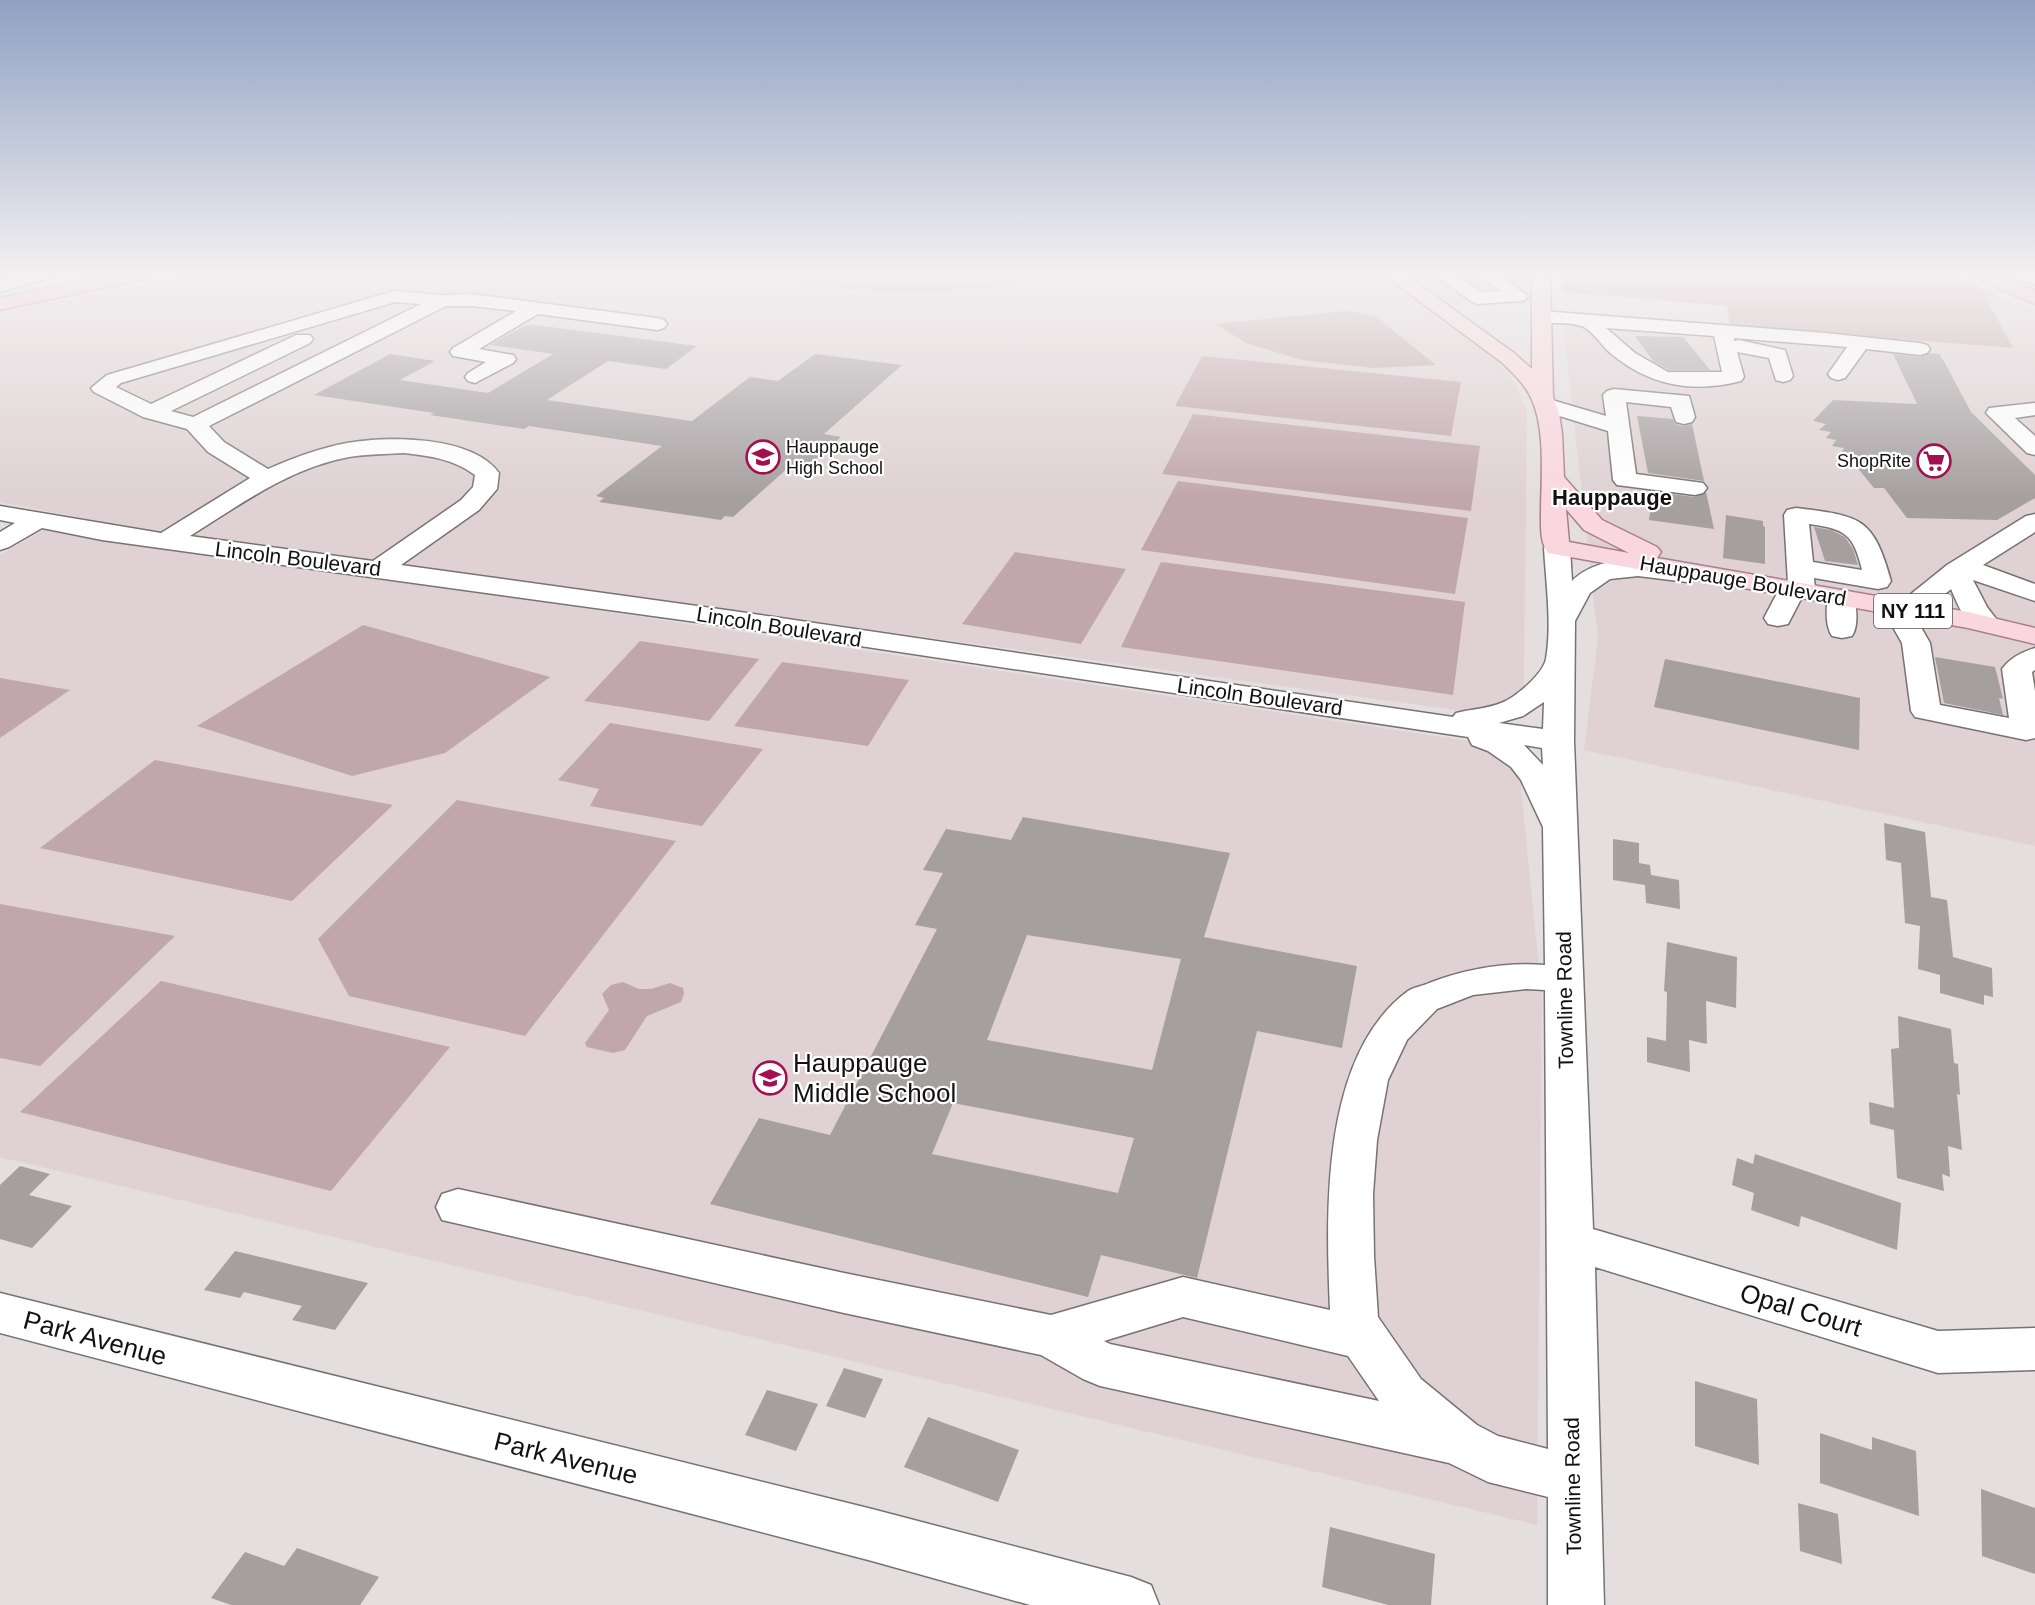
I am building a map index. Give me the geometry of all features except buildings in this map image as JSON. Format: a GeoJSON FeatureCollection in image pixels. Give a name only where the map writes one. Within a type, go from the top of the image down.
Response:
{"type":"FeatureCollection","features":[{"type":"Feature","properties":{"kind":"main road","name":"Townline Road"},"geometry":{"type":"LineString","coordinates":[[1495,349],[1512,361],[1544,401]]}},
{"type":"Feature","properties":{"kind":"main road","name":"Townline Road"},"geometry":{"type":"LineString","coordinates":[[1542,349],[1544,401],[1551,434],[1554,530],[1557,549]]}},
{"type":"Feature","properties":{"kind":"main road"},"geometry":{"type":"LineString","coordinates":[[1512,361],[1531,363],[1542,355]]}},
{"type":"Feature","properties":{"kind":"main road","name":"NY 111"},"geometry":{"type":"LineString","coordinates":[[1552,478],[1586,519],[1602,531],[1659,556],[1737,580]]}},
{"type":"Feature","properties":{"kind":"main road","name":"Hauppauge Boulevard"},"geometry":{"type":"LineString","coordinates":[[1557,549],[1737,580],[1798,583],[1840,598],[1890,601],[2035,636]]}},
{"type":"Feature","properties":{"kind":"street"},"geometry":{"type":"LineString","coordinates":[[214,349],[114,379],[101,388],[151,412],[195,424],[216,447],[267,478]]}},
{"type":"Feature","properties":{"kind":"street"},"geometry":{"type":"LineString","coordinates":[[151,412],[283,349]]}},
{"type":"Feature","properties":{"kind":"street"},"geometry":{"type":"LineString","coordinates":[[195,424],[346,349]]}},
{"type":"Feature","properties":{"kind":"street"},"geometry":{"type":"LineString","coordinates":[[465,349],[460,352],[506,359],[475,377]]}},
{"type":"Feature","properties":{"kind":"street"},"geometry":{"type":"LineString","coordinates":[[1618,349],[1655,375],[1673,380],[1734,377],[1727,349]]}},
{"type":"Feature","properties":{"kind":"street"},"geometry":{"type":"LineString","coordinates":[[1766,349],[1778,354],[1783,376]]}},
{"type":"Feature","properties":{"kind":"street"},"geometry":{"type":"LineString","coordinates":[[1838,374],[1856,349]]}},
{"type":"Feature","properties":{"kind":"street"},"geometry":{"type":"LineString","coordinates":[[1684,417],[1681,401],[1614,395],[1625,480],[1695,488]]}},
{"type":"Feature","properties":{"kind":"street"},"geometry":{"type":"LineString","coordinates":[[1544,401],[1617,427]]}},
{"type":"Feature","properties":{"kind":"street"},"geometry":{"type":"LineString","coordinates":[[2035,409],[1997,413],[2035,448]]}},
{"type":"Feature","properties":{"kind":"street"},"geometry":{"type":"LineString","coordinates":[[1551,434],[1581,429],[1617,427]]}},
{"type":"Feature","properties":{"kind":"street"},"geometry":{"type":"LineString","coordinates":[[165,541],[267,478],[298,464],[348,450],[404,446],[441,450],[468,459],[487,473],[485,489],[470,505],[379,569]]}},
{"type":"Feature","properties":{"kind":"street","name":"Lincoln Boulevard"},"geometry":{"type":"LineString","coordinates":[[0,513],[165,541],[732,619],[1558,741]]}},
{"type":"Feature","properties":{"kind":"street"},"geometry":{"type":"LineString","coordinates":[[1778,618],[1798,583],[1796,515],[1844,522],[1856,527],[1863,535],[1890,601],[1916,643],[1926,711],[2026,731],[2017,669],[2035,657]]}},
{"type":"Feature","properties":{"kind":"street"},"geometry":{"type":"LineString","coordinates":[[0,542],[39,520]]}},
{"type":"Feature","properties":{"kind":"street"},"geometry":{"type":"LineString","coordinates":[[1798,583],[1890,601],[1921,600],[1959,569],[2035,521]]}},
{"type":"Feature","properties":{"kind":"street","name":"Townline Road"},"geometry":{"type":"LineString","coordinates":[[1557,549],[1561,621],[1558,741],[1571,1241],[1572,1479],[1576,1605]]}},
{"type":"Feature","properties":{"kind":"street"},"geometry":{"type":"LineString","coordinates":[[1959,569],[2035,593]]}},
{"type":"Feature","properties":{"kind":"street"},"geometry":{"type":"LineString","coordinates":[[1959,569],[1974,609],[1986,624]]}},
{"type":"Feature","properties":{"kind":"street"},"geometry":{"type":"LineString","coordinates":[[1561,621],[1574,599],[1590,579],[1605,572],[1638,570],[1737,580]]}},
{"type":"Feature","properties":{"kind":"street"},"geometry":{"type":"LineString","coordinates":[[1840,598],[1842,630]]}},
{"type":"Feature","properties":{"kind":"street"},"geometry":{"type":"LineString","coordinates":[[1402,718],[1451,721],[1506,713],[1525,705],[1542,689],[1560,661]]}},
{"type":"Feature","properties":{"kind":"street"},"geometry":{"type":"LineString","coordinates":[[1402,718],[1486,739],[1515,752],[1530,767],[1560,831]]}},
{"type":"Feature","properties":{"kind":"street"},"geometry":{"type":"LineString","coordinates":[[1564,980],[1526,976],[1468,983],[1423,1000],[1391,1032],[1367,1080],[1356,1140],[1351,1194],[1354,1317],[1364,1339],[1403,1395],[1459,1442],[1488,1458],[1572,1479]]}},
{"type":"Feature","properties":{"kind":"street"},"geometry":{"type":"LineString","coordinates":[[458,1206],[832,1291],[1051,1336],[1100,1364],[1459,1442]]}},
{"type":"Feature","properties":{"kind":"street","name":"Opal Court"},"geometry":{"type":"LineString","coordinates":[[1571,1241],[1938,1352],[2035,1349]]}},
{"type":"Feature","properties":{"kind":"street"},"geometry":{"type":"LineString","coordinates":[[1051,1336],[1184,1297],[1364,1339]]}},
{"type":"Feature","properties":{"kind":"street","name":"Park Avenue"},"geometry":{"type":"LineString","coordinates":[[0,1313],[872,1535],[1131,1605]]}},
{"type":"Feature","properties":{"kind":"shaded area","name":"Hauppauge High School"},"geometry":{"type":"Polygon","coordinates":[[[0,349],[1483,349],[1495,358],[1516,384],[1527,411],[1524,688],[1518,699],[1486,711],[1456,710],[139,529],[0,502],[0,349]]]}},
{"type":"Feature","properties":{"kind":"shaded area"},"geometry":{"type":"Polygon","coordinates":[[[1265,349],[1416,349],[1436,365],[1373,368],[1302,360],[1265,349]]]}},
{"type":"Feature","properties":{"kind":"shaded area"},"geometry":{"type":"Polygon","coordinates":[[[1566,349],[2035,349],[2035,846],[1584,750],[1598,638],[1566,349]]]}},
{"type":"Feature","properties":{"kind":"shaded area"},"geometry":{"type":"Polygon","coordinates":[[[1202,356],[1461,382],[1451,436],[1175,406],[1202,356]]]}},
{"type":"Feature","properties":{"kind":"shaded area"},"geometry":{"type":"Polygon","coordinates":[[[1193,414],[1480,446],[1471,511],[1162,474],[1193,414]]]}},
{"type":"Feature","properties":{"kind":"shaded area"},"geometry":{"type":"Polygon","coordinates":[[[1178,481],[1468,518],[1455,594],[1141,550],[1178,481]]]}},
{"type":"Feature","properties":{"kind":"shaded area","name":"Hauppauge Middle School"},"geometry":{"type":"Polygon","coordinates":[[[47,528],[1482,743],[1519,768],[1542,999],[1537,1525],[0,1157],[0,555],[47,528]]]}},
{"type":"Feature","properties":{"kind":"shaded area"},"geometry":{"type":"Polygon","coordinates":[[[1015,552],[1126,569],[1081,644],[962,624],[1015,552]]]}},
{"type":"Feature","properties":{"kind":"shaded area"},"geometry":{"type":"Polygon","coordinates":[[[1161,562],[1465,602],[1453,695],[1121,647],[1161,562]]]}},
{"type":"Feature","properties":{"kind":"shaded area"},"geometry":{"type":"Polygon","coordinates":[[[363,625],[550,677],[445,753],[352,776],[197,726],[363,625]]]}},
{"type":"Feature","properties":{"kind":"shaded area"},"geometry":{"type":"Polygon","coordinates":[[[640,641],[759,659],[709,721],[584,701],[640,641]]]}},
{"type":"Feature","properties":{"kind":"shaded area"},"geometry":{"type":"Polygon","coordinates":[[[782,662],[909,680],[868,746],[734,726],[782,662]]]}},
{"type":"Feature","properties":{"kind":"shaded area"},"geometry":{"type":"Polygon","coordinates":[[[0,678],[70,690],[0,738],[0,678]]]}},
{"type":"Feature","properties":{"kind":"shaded area"},"geometry":{"type":"Polygon","coordinates":[[[610,723],[763,749],[702,826],[590,806],[599,789],[558,780],[610,723]]]}},
{"type":"Feature","properties":{"kind":"shaded area"},"geometry":{"type":"Polygon","coordinates":[[[155,760],[393,805],[292,901],[40,848],[155,760]]]}},
{"type":"Feature","properties":{"kind":"shaded area"},"geometry":{"type":"Polygon","coordinates":[[[457,800],[676,841],[525,1036],[349,996],[318,939],[457,800]]]}},
{"type":"Feature","properties":{"kind":"shaded area"},"geometry":{"type":"Polygon","coordinates":[[[0,904],[175,936],[40,1066],[0,1058],[0,904]]]}},
{"type":"Feature","properties":{"kind":"shaded area"},"geometry":{"type":"Polygon","coordinates":[[[161,981],[450,1047],[331,1191],[20,1112],[161,981]]]}},
{"type":"Feature","properties":{"kind":"shaded area"},"geometry":{"type":"Polygon","coordinates":[[[623,982],[639,989],[651,989],[670,983],[683,988],[684,994],[681,1002],[647,1016],[625,1050],[613,1053],[587,1047],[585,1043],[609,1010],[602,994],[611,985],[623,982]]]}},
{"type":"Feature","properties":{"kind":"place","name":"Hauppauge High School"},"geometry":{"type":"Point","coordinates":[763,457]}},
{"type":"Feature","properties":{"kind":"place","name":"ShopRite"},"geometry":{"type":"Point","coordinates":[1934,461]}},
{"type":"Feature","properties":{"kind":"place","name":"Hauppauge Middle School"},"geometry":{"type":"Point","coordinates":[770,1078]}},
{"type":"Feature","properties":{"kind":"district","name":"Hauppauge"},"geometry":{"type":"Point","coordinates":[1612,497]}}]}
